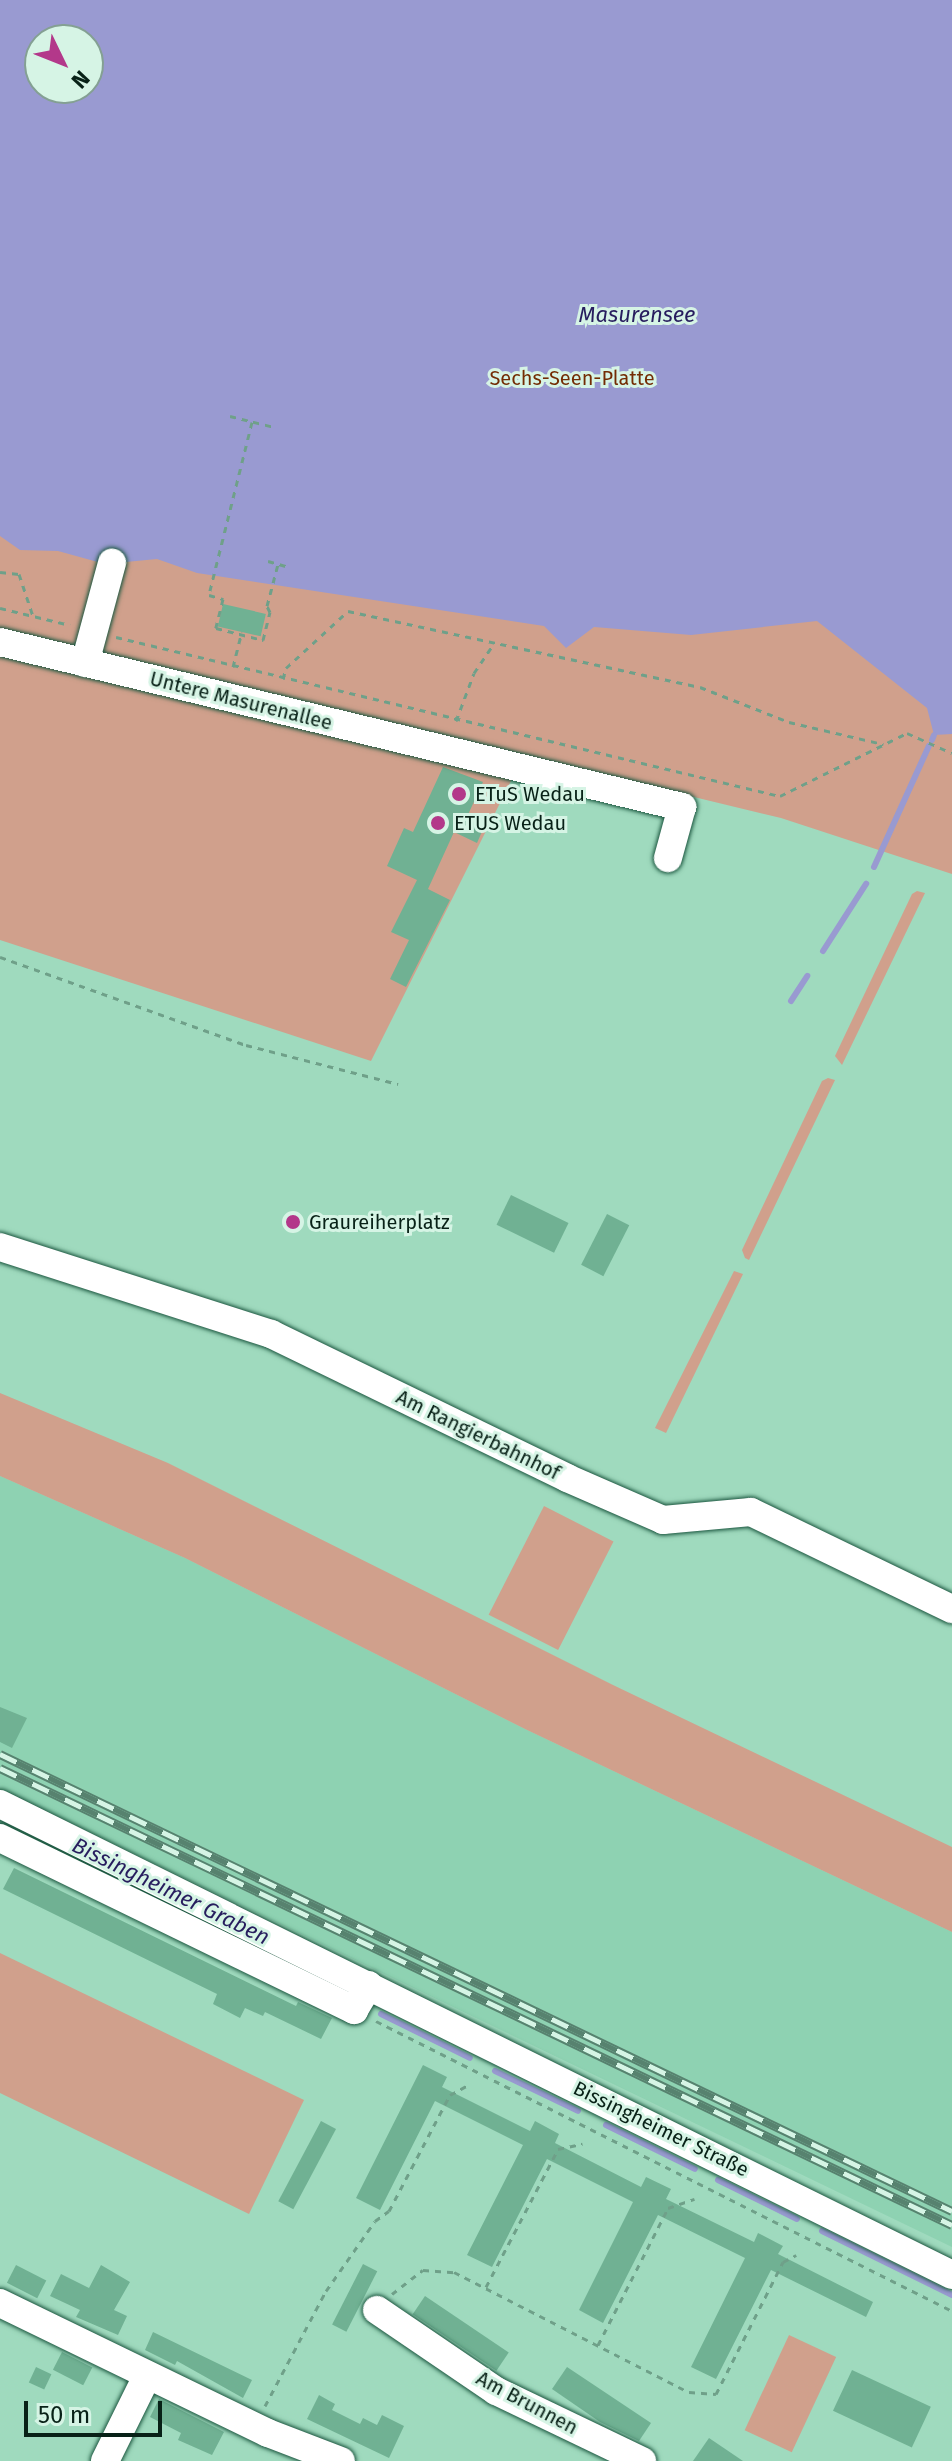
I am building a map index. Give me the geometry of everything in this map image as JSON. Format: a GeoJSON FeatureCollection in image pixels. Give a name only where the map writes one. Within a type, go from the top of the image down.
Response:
{"type":"FeatureCollection","features":[{"type":"Feature","properties":{"kind":"street"},"geometry":{"type":"LineString","coordinates":[[85,663],[112,563]]}},
{"type":"Feature","properties":{"kind":"street","name":"Untere Masurenallee"},"geometry":{"type":"LineString","coordinates":[[0,642],[682,807],[668,858]]}},
{"type":"Feature","properties":{"kind":"street","name":"Am Rangierbahnhof"},"geometry":{"type":"LineString","coordinates":[[0,1247],[271,1334],[567,1478],[663,1520],[751,1512],[952,1609]]}},
{"type":"Feature","properties":{"kind":"street","name":"Bissingheimer Straße"},"geometry":{"type":"LineString","coordinates":[[0,1804],[952,2275]]}},
{"type":"Feature","properties":{"kind":"street"},"geometry":{"type":"LineString","coordinates":[[0,1838],[354,2010],[369,1985]]}},
{"type":"Feature","properties":{"kind":"street"},"geometry":{"type":"LineString","coordinates":[[0,2303],[254,2426],[341,2461]]}},
{"type":"Feature","properties":{"kind":"street","name":"Am Brunnen"},"geometry":{"type":"LineString","coordinates":[[377,2310],[496,2391],[642,2461]]}},
{"type":"Feature","properties":{"kind":"street"},"geometry":{"type":"LineString","coordinates":[[105,2461],[147,2376]]}},
{"type":"Feature","properties":{"kind":"path"},"geometry":{"type":"LineString","coordinates":[[230,416],[274,427]]}},
{"type":"Feature","properties":{"kind":"path"},"geometry":{"type":"LineString","coordinates":[[252,422],[209,595],[223,599],[216,628],[263,640],[270,612],[267,606],[278,564]]}},
{"type":"Feature","properties":{"kind":"path"},"geometry":{"type":"LineString","coordinates":[[268,561],[289,567]]}},
{"type":"Feature","properties":{"kind":"path"},"geometry":{"type":"LineString","coordinates":[[0,572],[19,574],[33,616]]}},
{"type":"Feature","properties":{"kind":"path"},"geometry":{"type":"LineString","coordinates":[[0,608],[456,721],[780,796],[907,733],[952,753]]}},
{"type":"Feature","properties":{"kind":"path"},"geometry":{"type":"LineString","coordinates":[[283,679],[286,668],[348,611],[480,637],[493,645],[700,687],[789,722],[884,744]]}},
{"type":"Feature","properties":{"kind":"path"},"geometry":{"type":"LineString","coordinates":[[233,667],[242,633]]}},
{"type":"Feature","properties":{"kind":"path"},"geometry":{"type":"LineString","coordinates":[[456,721],[474,673],[493,645]]}},
{"type":"Feature","properties":{"kind":"path"},"geometry":{"type":"LineString","coordinates":[[0,957],[246,1045],[398,1084]]}},
{"type":"Feature","properties":{"kind":"path"},"geometry":{"type":"LineString","coordinates":[[354,2010],[952,2311]]}},
{"type":"Feature","properties":{"kind":"path"},"geometry":{"type":"LineString","coordinates":[[254,2426],[326,2291],[375,2221],[389,2211],[450,2095],[468,2085]]}},
{"type":"Feature","properties":{"kind":"path"},"geometry":{"type":"LineString","coordinates":[[485,2288],[558,2149],[582,2144]]}},
{"type":"Feature","properties":{"kind":"path"},"geometry":{"type":"LineString","coordinates":[[598,2345],[668,2208],[694,2199]]}},
{"type":"Feature","properties":{"kind":"path"},"geometry":{"type":"LineString","coordinates":[[377,2310],[401,2285],[423,2270],[454,2272],[689,2392],[716,2394],[783,2262],[796,2255]]}},
{"type":"Feature","properties":{"kind":"shaded area"},"geometry":{"type":"Polygon","coordinates":[[[0,1476],[185,1558],[525,1729],[952,1932],[952,2247],[0,1789],[0,1476]]]}},
{"type":"Feature","properties":{"kind":"green space","name":"Masurensee"},"geometry":{"type":"Polygon","coordinates":[[[0,0],[952,0],[952,874],[781,818],[0,629],[0,0]]]}},
{"type":"Feature","properties":{"kind":"green space"},"geometry":{"type":"Polygon","coordinates":[[[0,653],[513,777],[371,1061],[0,940],[0,653]]]}},
{"type":"Feature","properties":{"kind":"green space"},"geometry":{"type":"Polygon","coordinates":[[[917,891],[925,893],[842,1065],[835,1056],[912,894],[917,891]]]}},
{"type":"Feature","properties":{"kind":"green space"},"geometry":{"type":"Polygon","coordinates":[[[828,1078],[835,1080],[749,1260],[742,1250],[822,1081],[828,1078]]]}},
{"type":"Feature","properties":{"kind":"green space"},"geometry":{"type":"Polygon","coordinates":[[[734,1271],[743,1274],[666,1433],[655,1428],[734,1271]]]}},
{"type":"Feature","properties":{"kind":"green space"},"geometry":{"type":"Polygon","coordinates":[[[0,1393],[168,1463],[613,1685],[952,1847],[952,1932],[525,1729],[185,1558],[0,1476],[0,1393]]]}},
{"type":"Feature","properties":{"kind":"green space"},"geometry":{"type":"Polygon","coordinates":[[[544,1506],[613,1541],[558,1650],[489,1615],[544,1506]]]}},
{"type":"Feature","properties":{"kind":"green space"},"geometry":{"type":"Polygon","coordinates":[[[0,1953],[304,2100],[249,2214],[0,2093],[0,1953]]]}},
{"type":"Feature","properties":{"kind":"green space"},"geometry":{"type":"Polygon","coordinates":[[[789,2335],[836,2357],[792,2452],[745,2430],[789,2335]]]}},
{"type":"Feature","properties":{"kind":"water","name":"Masurensee"},"geometry":{"type":"Polygon","coordinates":[[[0,0],[952,0],[952,734],[934,735],[927,708],[817,621],[691,635],[594,627],[566,648],[544,626],[197,573],[157,559],[105,564],[58,551],[20,550],[0,536],[0,0]]]}},
{"type":"Feature","properties":{"kind":"building"},"geometry":{"type":"Polygon","coordinates":[[[223,604],[266,614],[261,636],[218,626],[223,604]]]}},
{"type":"Feature","properties":{"kind":"building"},"geometry":{"type":"Polygon","coordinates":[[[443,767],[483,782],[466,819],[484,827],[477,843],[454,832],[428,889],[450,900],[406,987],[390,979],[409,940],[391,932],[417,880],[387,866],[404,828],[413,832],[443,767]]]}},
{"type":"Feature","properties":{"kind":"building"},"geometry":{"type":"Polygon","coordinates":[[[511,1195],[569,1223],[554,1253],[497,1225],[511,1195]]]}},
{"type":"Feature","properties":{"kind":"building"},"geometry":{"type":"Polygon","coordinates":[[[607,1214],[629,1225],[603,1276],[581,1265],[607,1214]]]}},
{"type":"Feature","properties":{"kind":"building"},"geometry":{"type":"Polygon","coordinates":[[[0,1707],[27,1718],[12,1748],[0,1742],[0,1707]]]}},
{"type":"Feature","properties":{"kind":"building"},"geometry":{"type":"Polygon","coordinates":[[[14,1868],[296,2006],[298,2002],[332,2018],[321,2039],[265,2012],[263,2016],[245,2008],[240,2018],[213,2004],[217,1994],[3,1889],[14,1868]]]}},
{"type":"Feature","properties":{"kind":"building"},"geometry":{"type":"Polygon","coordinates":[[[423,2065],[447,2077],[442,2087],[530,2131],[535,2121],[559,2134],[555,2143],[641,2187],[646,2177],[671,2189],[666,2199],[754,2242],[758,2233],[783,2246],[778,2254],[873,2302],[866,2317],[771,2270],[716,2379],[691,2367],[745,2258],[658,2215],[603,2323],[579,2310],[633,2202],[547,2159],[492,2267],[467,2255],[523,2145],[435,2101],[380,2210],[356,2198],[423,2065]]]}},
{"type":"Feature","properties":{"kind":"building"},"geometry":{"type":"Polygon","coordinates":[[[321,2121],[336,2129],[293,2209],[278,2201],[321,2121]]]}},
{"type":"Feature","properties":{"kind":"building"},"geometry":{"type":"Polygon","coordinates":[[[363,2264],[377,2271],[346,2332],[332,2325],[363,2264]]]}},
{"type":"Feature","properties":{"kind":"building"},"geometry":{"type":"Polygon","coordinates":[[[16,2265],[46,2280],[37,2298],[7,2283],[16,2265]]]}},
{"type":"Feature","properties":{"kind":"building"},"geometry":{"type":"Polygon","coordinates":[[[101,2265],[130,2282],[114,2310],[127,2316],[118,2335],[76,2317],[80,2310],[50,2296],[61,2274],[89,2288],[101,2265]]]}},
{"type":"Feature","properties":{"kind":"building"},"geometry":{"type":"Polygon","coordinates":[[[425,2296],[509,2352],[496,2371],[413,2314],[425,2296]]]}},
{"type":"Feature","properties":{"kind":"building"},"geometry":{"type":"Polygon","coordinates":[[[153,2332],[252,2380],[243,2398],[177,2361],[175,2365],[145,2350],[153,2332]]]}},
{"type":"Feature","properties":{"kind":"building"},"geometry":{"type":"Polygon","coordinates":[[[62,2352],[92,2367],[83,2385],[53,2370],[62,2352]]]}},
{"type":"Feature","properties":{"kind":"building"},"geometry":{"type":"Polygon","coordinates":[[[36,2367],[51,2374],[44,2390],[29,2382],[36,2367]]]}},
{"type":"Feature","properties":{"kind":"building"},"geometry":{"type":"Polygon","coordinates":[[[567,2367],[651,2423],[639,2441],[600,2422],[552,2389],[567,2367]]]}},
{"type":"Feature","properties":{"kind":"building"},"geometry":{"type":"Polygon","coordinates":[[[852,2370],[931,2407],[912,2448],[833,2411],[852,2370]]]}},
{"type":"Feature","properties":{"kind":"building"},"geometry":{"type":"Polygon","coordinates":[[[319,2395],[335,2404],[332,2410],[360,2424],[363,2418],[377,2425],[382,2415],[404,2426],[389,2458],[307,2419],[319,2395]]]}},
{"type":"Feature","properties":{"kind":"building"},"geometry":{"type":"Polygon","coordinates":[[[159,2399],[224,2432],[212,2455],[178,2440],[181,2433],[150,2417],[159,2399]]]}},
{"type":"Feature","properties":{"kind":"building"},"geometry":{"type":"Polygon","coordinates":[[[709,2438],[743,2461],[693,2461],[709,2438]]]}},
{"type":"Feature","properties":{"kind":"waterway"},"geometry":{"type":"LineString","coordinates":[[932,740],[934,735]]}},
{"type":"Feature","properties":{"kind":"waterway"},"geometry":{"type":"LineString","coordinates":[[874,867],[929,746]]}},
{"type":"Feature","properties":{"kind":"waterway"},"geometry":{"type":"LineString","coordinates":[[823,951],[866,884]]}},
{"type":"Feature","properties":{"kind":"waterway"},"geometry":{"type":"LineString","coordinates":[[791,1001],[807,976]]}},
{"type":"Feature","properties":{"kind":"waterway","name":"Bissingheimer Graben"},"geometry":{"type":"LineString","coordinates":[[381,2014],[470,2058]]}},
{"type":"Feature","properties":{"kind":"waterway","name":"Bissingheimer Graben"},"geometry":{"type":"LineString","coordinates":[[495,2071],[578,2111]]}},
{"type":"Feature","properties":{"kind":"waterway","name":"Bissingheimer Graben"},"geometry":{"type":"LineString","coordinates":[[606,2125],[695,2169]]}},
{"type":"Feature","properties":{"kind":"waterway","name":"Bissingheimer Graben"},"geometry":{"type":"LineString","coordinates":[[718,2180],[797,2219]]}},
{"type":"Feature","properties":{"kind":"waterway","name":"Bissingheimer Graben"},"geometry":{"type":"LineString","coordinates":[[822,2231],[952,2295]]}},
{"type":"Feature","properties":{"kind":"railway"},"geometry":{"type":"LineString","coordinates":[[0,1754],[952,2211]]}},
{"type":"Feature","properties":{"kind":"railway"},"geometry":{"type":"LineString","coordinates":[[0,1768],[952,2225]]}},
{"type":"Feature","properties":{"kind":"place","name":"ETuS Wedau"},"geometry":{"type":"Point","coordinates":[459,794]}},
{"type":"Feature","properties":{"kind":"place","name":"ETUS Wedau"},"geometry":{"type":"Point","coordinates":[438,823]}},
{"type":"Feature","properties":{"kind":"place","name":"Graureiherplatz"},"geometry":{"type":"Point","coordinates":[293,1222]}},
{"type":"Feature","properties":{"kind":"park label","name":"Sechs-Seen-Platte"},"geometry":{"type":"Point","coordinates":[572,378]}}]}
